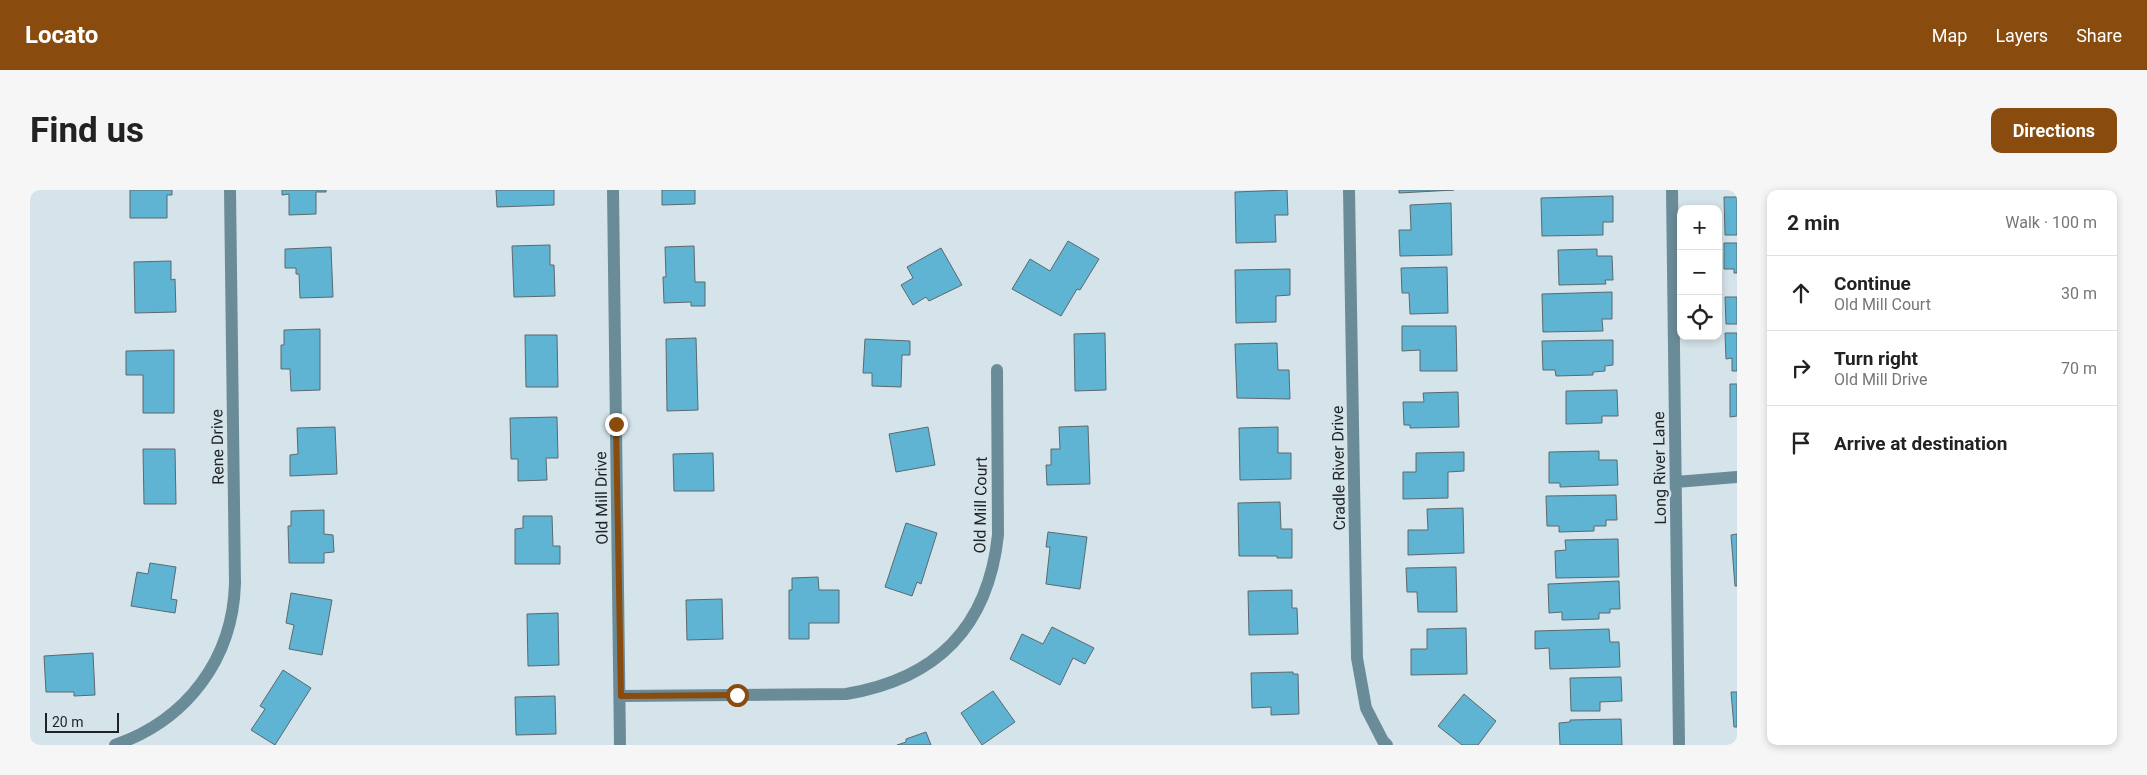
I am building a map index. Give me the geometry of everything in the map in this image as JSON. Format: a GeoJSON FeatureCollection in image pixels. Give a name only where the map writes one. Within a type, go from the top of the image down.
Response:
{"type":"FeatureCollection","features":[{"type":"Feature","properties":{"kind":"street","name":"Rene Drive"},"geometry":{"type":"LineString","coordinates":[[115,745],[158,724],[194,693],[211,671],[222,649],[231,619],[235,595],[230,190]]}},
{"type":"Feature","properties":{"kind":"street","name":"Old Mill Drive"},"geometry":{"type":"LineString","coordinates":[[613,190],[621,696],[620,745]]}},
{"type":"Feature","properties":{"kind":"street","name":"Cradle River Drive"},"geometry":{"type":"LineString","coordinates":[[1349,190],[1357,658],[1366,708],[1383,744]]}},
{"type":"Feature","properties":{"kind":"street","name":"Long River Lane"},"geometry":{"type":"LineString","coordinates":[[1672,190],[1679,745]]}},
{"type":"Feature","properties":{"kind":"street","name":"Old Mill Court"},"geometry":{"type":"LineString","coordinates":[[621,696],[846,694],[870,690],[903,679],[943,653],[959,635],[978,607],[990,578],[996,556],[998,535],[996,370]]}},
{"type":"Feature","properties":{"kind":"street"},"geometry":{"type":"LineString","coordinates":[[1676,482],[1737,477]]}},
{"type":"Feature","properties":{"kind":"building"},"geometry":{"type":"Polygon","coordinates":[[[130,190],[172,190],[172,195],[167,195],[167,218],[130,218],[130,190]]]}},
{"type":"Feature","properties":{"kind":"building"},"geometry":{"type":"Polygon","coordinates":[[[282,190],[326,190],[326,192],[316,192],[316,214],[289,215],[289,194],[282,195],[282,190]]]}},
{"type":"Feature","properties":{"kind":"building"},"geometry":{"type":"Polygon","coordinates":[[[496,190],[554,190],[554,205],[497,207],[496,190]]]}},
{"type":"Feature","properties":{"kind":"building"},"geometry":{"type":"Polygon","coordinates":[[[662,190],[695,190],[695,204],[662,205],[662,190]]]}},
{"type":"Feature","properties":{"kind":"building"},"geometry":{"type":"Polygon","coordinates":[[[1287,190],[1288,215],[1275,215],[1276,242],[1236,243],[1235,192],[1287,190]]]}},
{"type":"Feature","properties":{"kind":"building"},"geometry":{"type":"Polygon","coordinates":[[[1399,190],[1454,190],[1399,193],[1399,190]]]}},
{"type":"Feature","properties":{"kind":"building"},"geometry":{"type":"Polygon","coordinates":[[[1613,196],[1613,222],[1603,222],[1603,235],[1542,236],[1541,198],[1613,196]]]}},
{"type":"Feature","properties":{"kind":"building"},"geometry":{"type":"Polygon","coordinates":[[[1724,197],[1737,197],[1737,235],[1725,235],[1724,197]]]}},
{"type":"Feature","properties":{"kind":"building"},"geometry":{"type":"Polygon","coordinates":[[[1451,203],[1452,255],[1400,256],[1399,230],[1411,230],[1410,205],[1451,203]]]}},
{"type":"Feature","properties":{"kind":"building"},"geometry":{"type":"Polygon","coordinates":[[[1068,241],[1099,259],[1080,290],[1077,289],[1061,316],[1012,289],[1030,259],[1050,271],[1068,241]]]}},
{"type":"Feature","properties":{"kind":"building"},"geometry":{"type":"Polygon","coordinates":[[[1724,243],[1737,243],[1737,273],[1734,273],[1734,269],[1724,269],[1724,243]]]}},
{"type":"Feature","properties":{"kind":"building"},"geometry":{"type":"Polygon","coordinates":[[[550,245],[550,265],[554,265],[555,296],[514,297],[512,246],[550,245]]]}},
{"type":"Feature","properties":{"kind":"building"},"geometry":{"type":"Polygon","coordinates":[[[694,246],[695,282],[705,282],[705,306],[691,306],[691,302],[664,303],[663,277],[666,277],[665,247],[694,246]]]}},
{"type":"Feature","properties":{"kind":"building"},"geometry":{"type":"Polygon","coordinates":[[[331,247],[333,297],[300,298],[299,274],[296,274],[296,268],[285,268],[285,249],[331,247]]]}},
{"type":"Feature","properties":{"kind":"building"},"geometry":{"type":"Polygon","coordinates":[[[941,248],[962,285],[929,301],[926,297],[913,305],[901,285],[913,278],[907,267],[941,248]]]}},
{"type":"Feature","properties":{"kind":"building"},"geometry":{"type":"Polygon","coordinates":[[[1597,249],[1597,256],[1612,256],[1613,280],[1605,280],[1606,284],[1559,285],[1558,250],[1597,249]]]}},
{"type":"Feature","properties":{"kind":"building"},"geometry":{"type":"Polygon","coordinates":[[[171,261],[171,280],[175,279],[176,312],[135,313],[134,262],[171,261]]]}},
{"type":"Feature","properties":{"kind":"building"},"geometry":{"type":"Polygon","coordinates":[[[1447,267],[1448,313],[1410,314],[1409,293],[1402,293],[1401,268],[1447,267]]]}},
{"type":"Feature","properties":{"kind":"building"},"geometry":{"type":"Polygon","coordinates":[[[1290,269],[1290,295],[1276,296],[1276,322],[1236,323],[1235,270],[1290,269]]]}},
{"type":"Feature","properties":{"kind":"building"},"geometry":{"type":"Polygon","coordinates":[[[1612,292],[1612,319],[1602,319],[1603,331],[1543,332],[1542,294],[1612,292]]]}},
{"type":"Feature","properties":{"kind":"building"},"geometry":{"type":"Polygon","coordinates":[[[1725,297],[1737,297],[1737,324],[1726,324],[1725,297]]]}},
{"type":"Feature","properties":{"kind":"building"},"geometry":{"type":"Polygon","coordinates":[[[1402,326],[1456,326],[1457,371],[1420,371],[1420,350],[1402,351],[1402,326]]]}},
{"type":"Feature","properties":{"kind":"building"},"geometry":{"type":"Polygon","coordinates":[[[320,329],[320,390],[291,391],[290,369],[281,369],[281,345],[284,345],[284,330],[320,329]]]}},
{"type":"Feature","properties":{"kind":"building"},"geometry":{"type":"Polygon","coordinates":[[[1105,333],[1106,390],[1075,391],[1074,334],[1105,333]]]}},
{"type":"Feature","properties":{"kind":"building"},"geometry":{"type":"Polygon","coordinates":[[[1725,333],[1737,333],[1737,371],[1732,371],[1732,358],[1726,359],[1725,333]]]}},
{"type":"Feature","properties":{"kind":"building"},"geometry":{"type":"Polygon","coordinates":[[[525,335],[557,335],[558,387],[526,387],[525,335]]]}},
{"type":"Feature","properties":{"kind":"building"},"geometry":{"type":"Polygon","coordinates":[[[696,338],[698,410],[667,411],[666,339],[696,338]]]}},
{"type":"Feature","properties":{"kind":"building"},"geometry":{"type":"Polygon","coordinates":[[[865,339],[910,341],[910,355],[902,355],[901,387],[872,386],[872,373],[863,373],[865,339]]]}},
{"type":"Feature","properties":{"kind":"building"},"geometry":{"type":"Polygon","coordinates":[[[1613,340],[1613,365],[1605,366],[1605,371],[1593,372],[1593,375],[1556,376],[1555,370],[1543,370],[1542,341],[1613,340]]]}},
{"type":"Feature","properties":{"kind":"building"},"geometry":{"type":"Polygon","coordinates":[[[1277,343],[1278,370],[1289,370],[1290,399],[1237,398],[1235,344],[1277,343]]]}},
{"type":"Feature","properties":{"kind":"building"},"geometry":{"type":"Polygon","coordinates":[[[174,350],[174,413],[143,413],[143,375],[126,375],[126,351],[174,350]]]}},
{"type":"Feature","properties":{"kind":"building"},"geometry":{"type":"Polygon","coordinates":[[[1730,384],[1737,384],[1737,416],[1730,417],[1730,384]]]}},
{"type":"Feature","properties":{"kind":"building"},"geometry":{"type":"Polygon","coordinates":[[[1617,390],[1618,416],[1602,416],[1602,423],[1566,424],[1566,391],[1617,390]]]}},
{"type":"Feature","properties":{"kind":"building"},"geometry":{"type":"Polygon","coordinates":[[[1458,392],[1459,427],[1410,428],[1410,425],[1404,425],[1403,402],[1424,402],[1423,393],[1458,392]]]}},
{"type":"Feature","properties":{"kind":"building"},"geometry":{"type":"Polygon","coordinates":[[[557,417],[558,458],[546,458],[547,480],[518,481],[518,459],[511,459],[510,418],[557,417]]]}},
{"type":"Feature","properties":{"kind":"building"},"geometry":{"type":"Polygon","coordinates":[[[1088,426],[1090,484],[1047,485],[1046,465],[1051,465],[1051,449],[1060,449],[1059,427],[1088,426]]]}},
{"type":"Feature","properties":{"kind":"building"},"geometry":{"type":"Polygon","coordinates":[[[335,427],[337,474],[290,476],[290,455],[298,454],[297,428],[335,427]]]}},
{"type":"Feature","properties":{"kind":"building"},"geometry":{"type":"Polygon","coordinates":[[[928,427],[935,465],[896,472],[889,434],[928,427]]]}},
{"type":"Feature","properties":{"kind":"building"},"geometry":{"type":"Polygon","coordinates":[[[1278,427],[1278,453],[1291,453],[1291,479],[1240,480],[1239,428],[1278,427]]]}},
{"type":"Feature","properties":{"kind":"building"},"geometry":{"type":"Polygon","coordinates":[[[143,449],[175,449],[176,504],[144,504],[143,449]]]}},
{"type":"Feature","properties":{"kind":"building"},"geometry":{"type":"Polygon","coordinates":[[[1599,451],[1599,460],[1617,460],[1618,485],[1560,487],[1560,483],[1549,483],[1549,452],[1599,451]]]}},
{"type":"Feature","properties":{"kind":"building"},"geometry":{"type":"Polygon","coordinates":[[[1464,452],[1464,471],[1448,472],[1448,498],[1403,499],[1403,472],[1416,472],[1416,453],[1464,452]]]}},
{"type":"Feature","properties":{"kind":"building"},"geometry":{"type":"Polygon","coordinates":[[[713,453],[714,491],[674,491],[673,454],[713,453]]]}},
{"type":"Feature","properties":{"kind":"building"},"geometry":{"type":"Polygon","coordinates":[[[1616,495],[1617,520],[1606,520],[1606,526],[1594,526],[1594,531],[1559,532],[1559,526],[1547,526],[1546,496],[1616,495]]]}},
{"type":"Feature","properties":{"kind":"building"},"geometry":{"type":"Polygon","coordinates":[[[1280,502],[1281,529],[1292,529],[1292,558],[1239,556],[1238,503],[1280,502]]]}},
{"type":"Feature","properties":{"kind":"building"},"geometry":{"type":"Polygon","coordinates":[[[1463,508],[1464,553],[1408,555],[1408,530],[1428,530],[1427,509],[1463,508]]]}},
{"type":"Feature","properties":{"kind":"building"},"geometry":{"type":"Polygon","coordinates":[[[324,510],[324,534],[333,535],[334,552],[324,553],[324,563],[289,563],[288,526],[291,526],[291,511],[324,510]]]}},
{"type":"Feature","properties":{"kind":"building"},"geometry":{"type":"Polygon","coordinates":[[[523,516],[552,516],[553,546],[560,546],[560,564],[515,564],[515,529],[523,528],[523,516]]]}},
{"type":"Feature","properties":{"kind":"building"},"geometry":{"type":"Polygon","coordinates":[[[906,523],[937,533],[921,584],[917,582],[912,596],[885,587],[906,523]]]}},
{"type":"Feature","properties":{"kind":"building"},"geometry":{"type":"Polygon","coordinates":[[[1048,532],[1087,537],[1080,589],[1046,584],[1050,547],[1046,547],[1048,532]]]}},
{"type":"Feature","properties":{"kind":"building"},"geometry":{"type":"Polygon","coordinates":[[[1737,534],[1737,586],[1735,586],[1731,535],[1737,534]]]}},
{"type":"Feature","properties":{"kind":"building"},"geometry":{"type":"Polygon","coordinates":[[[1618,539],[1619,577],[1556,578],[1555,551],[1566,550],[1565,540],[1618,539]]]}},
{"type":"Feature","properties":{"kind":"building"},"geometry":{"type":"Polygon","coordinates":[[[150,563],[176,567],[171,599],[177,600],[175,613],[131,606],[137,572],[148,574],[150,563]]]}},
{"type":"Feature","properties":{"kind":"building"},"geometry":{"type":"Polygon","coordinates":[[[1456,567],[1457,612],[1418,612],[1417,592],[1407,592],[1406,568],[1456,567]]]}},
{"type":"Feature","properties":{"kind":"building"},"geometry":{"type":"Polygon","coordinates":[[[818,577],[819,590],[839,590],[839,623],[809,623],[809,639],[789,639],[789,590],[792,590],[792,578],[818,577]]]}},
{"type":"Feature","properties":{"kind":"building"},"geometry":{"type":"Polygon","coordinates":[[[1619,581],[1620,609],[1610,609],[1610,613],[1599,613],[1599,619],[1562,620],[1562,612],[1549,613],[1548,584],[1619,581]]]}},
{"type":"Feature","properties":{"kind":"building"},"geometry":{"type":"Polygon","coordinates":[[[1292,590],[1292,608],[1297,608],[1298,634],[1249,635],[1248,591],[1292,590]]]}},
{"type":"Feature","properties":{"kind":"building"},"geometry":{"type":"Polygon","coordinates":[[[291,593],[332,600],[322,655],[289,649],[294,625],[286,623],[291,593]]]}},
{"type":"Feature","properties":{"kind":"building"},"geometry":{"type":"Polygon","coordinates":[[[722,599],[723,639],[687,640],[686,600],[722,599]]]}},
{"type":"Feature","properties":{"kind":"building"},"geometry":{"type":"Polygon","coordinates":[[[558,613],[559,665],[528,666],[527,614],[558,613]]]}},
{"type":"Feature","properties":{"kind":"building"},"geometry":{"type":"Polygon","coordinates":[[[1052,627],[1094,648],[1085,664],[1073,658],[1060,685],[1010,659],[1022,634],[1043,644],[1052,627]]]}},
{"type":"Feature","properties":{"kind":"building"},"geometry":{"type":"Polygon","coordinates":[[[1466,628],[1467,674],[1411,675],[1411,649],[1427,649],[1427,629],[1466,628]]]}},
{"type":"Feature","properties":{"kind":"building"},"geometry":{"type":"Polygon","coordinates":[[[1609,629],[1610,642],[1619,642],[1620,667],[1550,669],[1549,648],[1535,649],[1535,631],[1609,629]]]}},
{"type":"Feature","properties":{"kind":"building"},"geometry":{"type":"Polygon","coordinates":[[[93,653],[95,695],[74,696],[74,692],[46,692],[44,656],[93,653]]]}},
{"type":"Feature","properties":{"kind":"building"},"geometry":{"type":"Polygon","coordinates":[[[283,670],[311,688],[275,745],[251,730],[265,709],[260,706],[283,670]]]}},
{"type":"Feature","properties":{"kind":"building"},"geometry":{"type":"Polygon","coordinates":[[[1293,672],[1293,674],[1298,674],[1299,714],[1271,715],[1271,707],[1252,708],[1251,673],[1293,672]]]}},
{"type":"Feature","properties":{"kind":"building"},"geometry":{"type":"Polygon","coordinates":[[[1621,677],[1622,701],[1600,702],[1600,711],[1571,711],[1570,678],[1621,677]]]}},
{"type":"Feature","properties":{"kind":"building"},"geometry":{"type":"Polygon","coordinates":[[[993,691],[1015,722],[982,745],[961,713],[993,691]]]}},
{"type":"Feature","properties":{"kind":"building"},"geometry":{"type":"Polygon","coordinates":[[[1731,692],[1737,692],[1737,727],[1734,727],[1731,692]]]}},
{"type":"Feature","properties":{"kind":"building"},"geometry":{"type":"Polygon","coordinates":[[[1464,694],[1496,721],[1478,745],[1462,745],[1438,726],[1464,694]]]}},
{"type":"Feature","properties":{"kind":"building"},"geometry":{"type":"Polygon","coordinates":[[[555,696],[556,734],[516,735],[515,697],[555,696]]]}},
{"type":"Feature","properties":{"kind":"building"},"geometry":{"type":"Polygon","coordinates":[[[1621,719],[1622,745],[1560,745],[1559,723],[1570,722],[1570,720],[1621,719]]]}},
{"type":"Feature","properties":{"kind":"building"},"geometry":{"type":"Polygon","coordinates":[[[926,732],[931,745],[897,745],[906,742],[906,739],[926,732]]]}},
{"type":"Feature","properties":{"kind":"route"},"geometry":{"type":"LineString","coordinates":[[616,424],[621,696],[737,695]]}}]}
